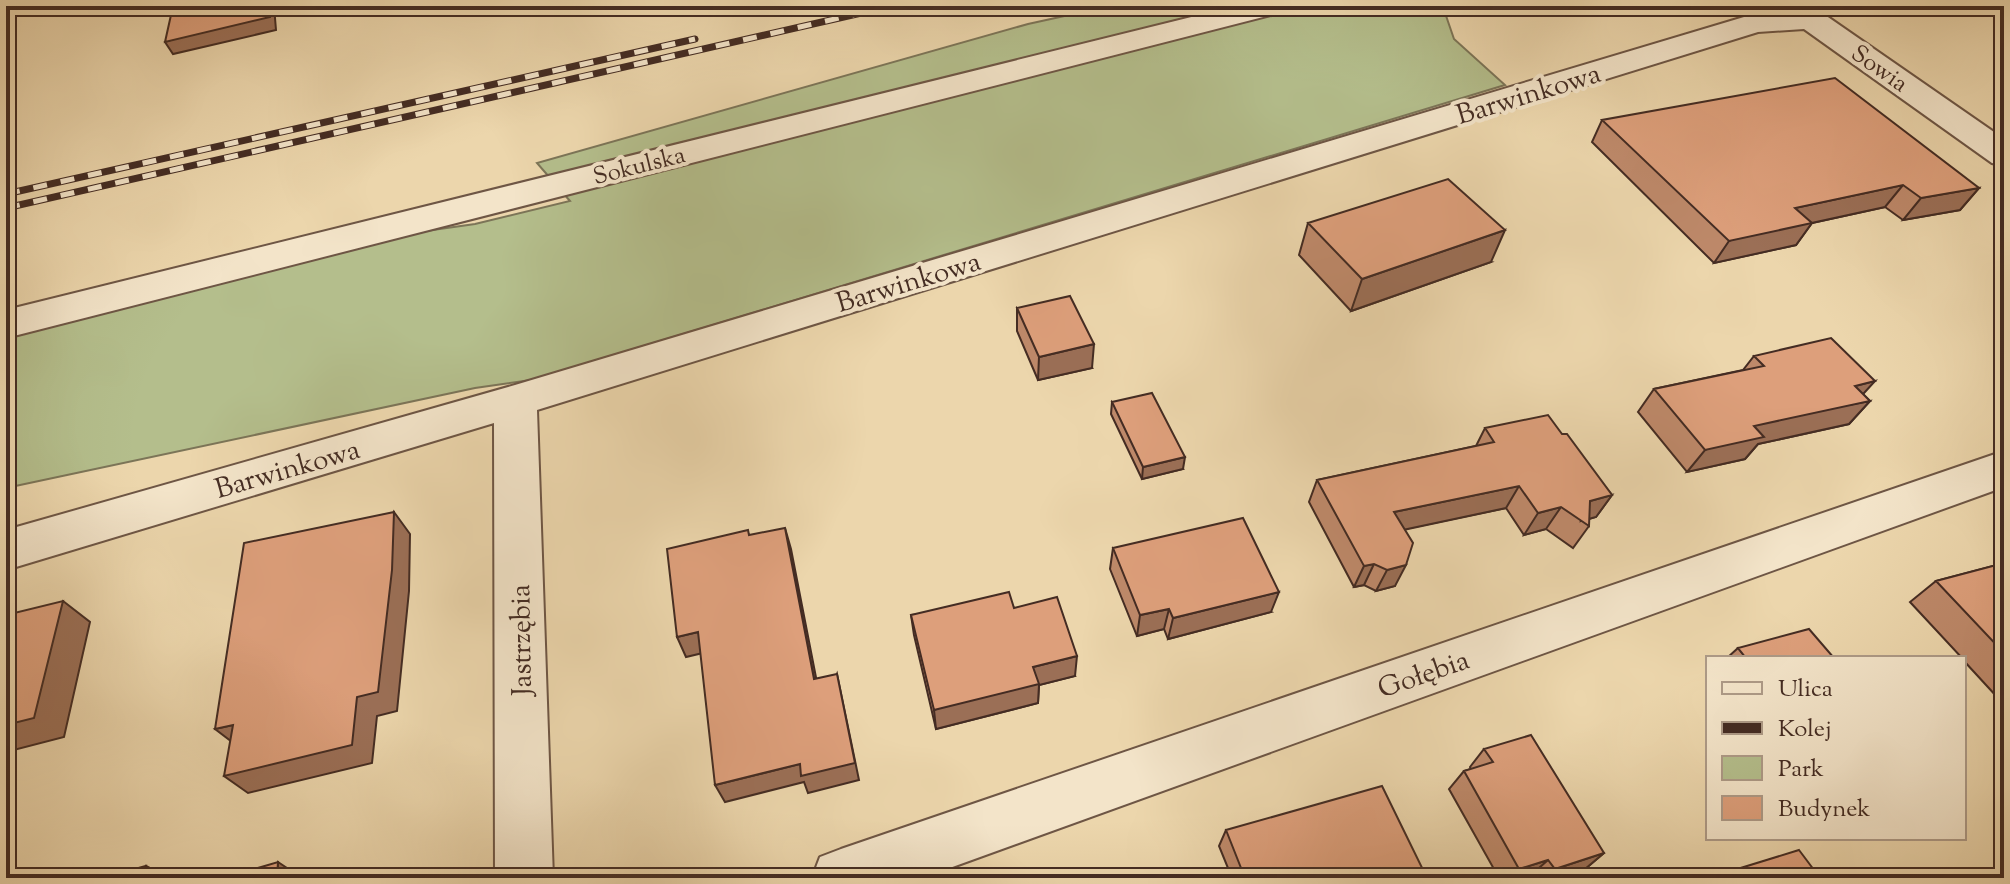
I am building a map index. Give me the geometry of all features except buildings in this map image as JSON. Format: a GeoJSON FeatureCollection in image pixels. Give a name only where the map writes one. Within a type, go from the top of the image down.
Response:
{"type":"FeatureCollection","features":[{"type":"Feature","properties":{"kind":"street","name":"Sokulska"},"geometry":{"type":"LineString","coordinates":[[6,324],[1272,6]]}},
{"type":"Feature","properties":{"kind":"street","name":"Sowia"},"geometry":{"type":"LineString","coordinates":[[1801,12],[2004,155]]}},
{"type":"Feature","properties":{"kind":"street","name":"Barwinkowa"},"geometry":{"type":"LineString","coordinates":[[6,550],[515,401],[1755,23],[1801,12]]}},
{"type":"Feature","properties":{"kind":"street"},"geometry":{"type":"LineString","coordinates":[[1968,129],[2004,117]]}},
{"type":"Feature","properties":{"kind":"street","name":"Jastrzębia"},"geometry":{"type":"LineString","coordinates":[[515,401],[524,878]]}},
{"type":"Feature","properties":{"kind":"street","name":"Gołębia"},"geometry":{"type":"LineString","coordinates":[[841,878],[2004,469]]}},
{"type":"Feature","properties":{"kind":"green space"},"geometry":{"type":"Polygon","coordinates":[[[1110,6],[1447,6],[1443,7],[1454,39],[1505,85],[531,380],[475,388],[6,488],[6,333],[376,238],[475,224],[570,201],[537,163],[1028,24],[1110,6]]]}},
{"type":"Feature","properties":{"kind":"railway"},"geometry":{"type":"LineString","coordinates":[[6,208],[892,6]]}},
{"type":"Feature","properties":{"kind":"railway"},"geometry":{"type":"LineString","coordinates":[[6,194],[695,39]]}}]}
